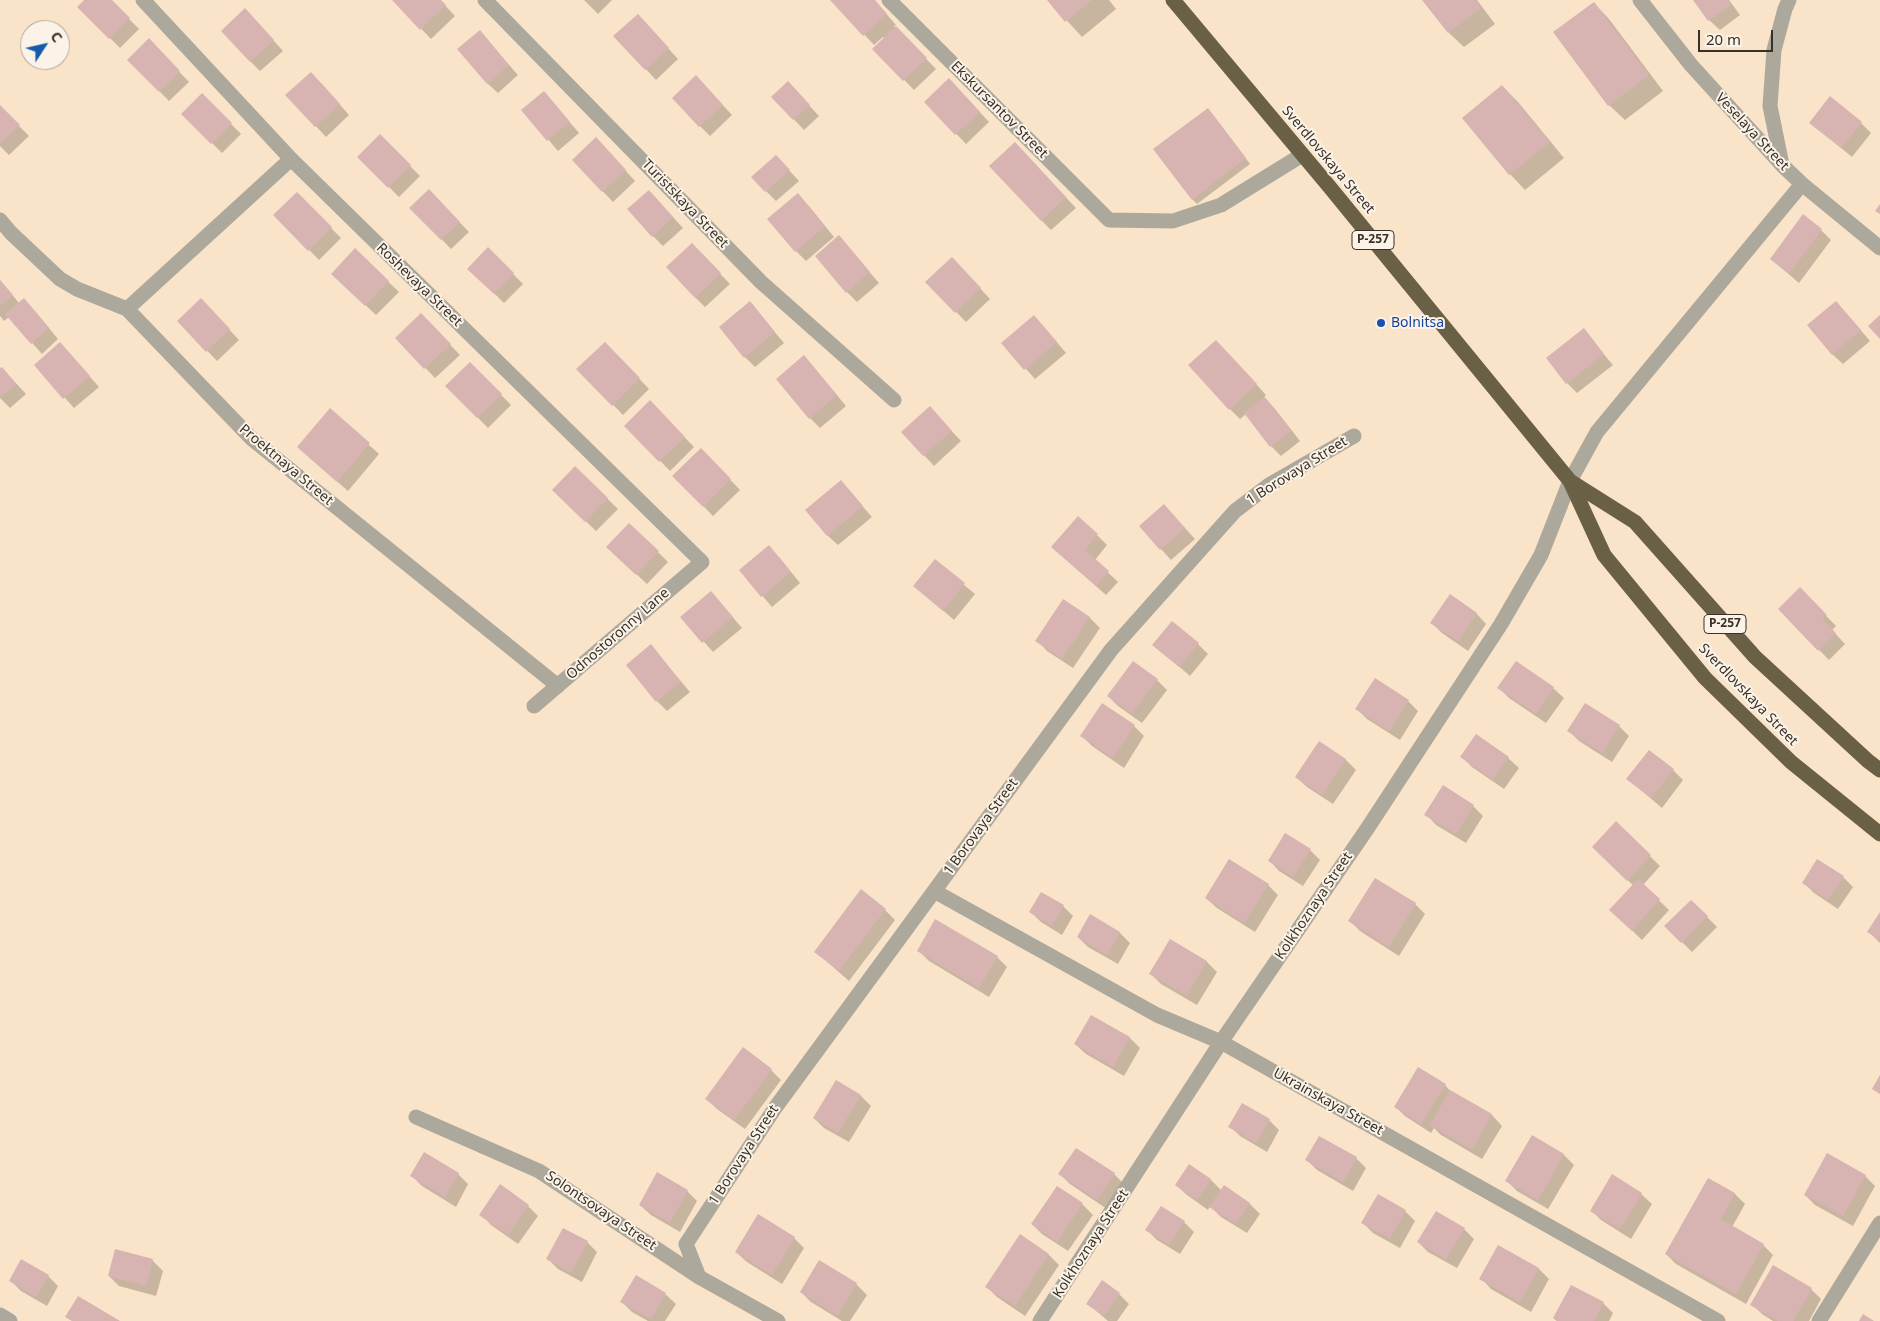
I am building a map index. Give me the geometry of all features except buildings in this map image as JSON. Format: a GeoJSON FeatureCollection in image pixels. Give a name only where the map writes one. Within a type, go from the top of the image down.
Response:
{"type":"FeatureCollection","features":[{"type":"Feature","properties":{"kind":"highway","name":"Sverdlovskaya Street"},"geometry":{"type":"LineString","coordinates":[[1173,0],[1570,481],[1604,555],[1705,678],[1790,762],[1880,834]]}},
{"type":"Feature","properties":{"kind":"highway","name":"Sverdlovskaya Street"},"geometry":{"type":"LineString","coordinates":[[1570,481],[1635,522],[1755,657],[1880,770]]}},
{"type":"Feature","properties":{"kind":"street","name":"Roshevaya Street"},"geometry":{"type":"LineString","coordinates":[[143,0],[291,159],[702,562]]}},
{"type":"Feature","properties":{"kind":"street","name":"Turistskaya Street"},"geometry":{"type":"LineString","coordinates":[[485,0],[761,282],[894,400]]}},
{"type":"Feature","properties":{"kind":"street","name":"Ekskursantov Street"},"geometry":{"type":"LineString","coordinates":[[889,0],[1109,220],[1173,222],[1221,206],[1302,155]]}},
{"type":"Feature","properties":{"kind":"street","name":"Veselaya Street"},"geometry":{"type":"LineString","coordinates":[[1640,0],[1691,65],[1782,165],[1802,184],[1880,248]]}},
{"type":"Feature","properties":{"kind":"street"},"geometry":{"type":"LineString","coordinates":[[1782,165],[1770,106],[1774,50],[1789,0]]}},
{"type":"Feature","properties":{"kind":"street"},"geometry":{"type":"LineString","coordinates":[[127,309],[291,159]]}},
{"type":"Feature","properties":{"kind":"street","name":"Kolkhoznaya Street"},"geometry":{"type":"LineString","coordinates":[[1040,1321],[1221,1042],[1367,829],[1500,624],[1541,555],[1570,481],[1597,432],[1802,184]]}},
{"type":"Feature","properties":{"kind":"street","name":"Proektnaya Street"},"geometry":{"type":"LineString","coordinates":[[0,220],[11,233],[60,279],[76,289],[127,309],[252,439],[558,686]]}},
{"type":"Feature","properties":{"kind":"street","name":"1 Borovaya Street"},"geometry":{"type":"LineString","coordinates":[[699,1277],[686,1244],[775,1108],[1111,650],[1235,511],[1269,485],[1354,436]]}},
{"type":"Feature","properties":{"kind":"street","name":"Odnostoronny Lane"},"geometry":{"type":"LineString","coordinates":[[534,706],[702,562]]}},
{"type":"Feature","properties":{"kind":"street","name":"Ukrainskaya Street"},"geometry":{"type":"LineString","coordinates":[[934,891],[1157,1015],[1221,1042],[1718,1321]]}},
{"type":"Feature","properties":{"kind":"street","name":"Solontsovaya Street"},"geometry":{"type":"LineString","coordinates":[[416,1117],[539,1171],[699,1277],[778,1321]]}},
{"type":"Feature","properties":{"kind":"street"},"geometry":{"type":"LineString","coordinates":[[1819,1321],[1880,1222]]}},
{"type":"Feature","properties":{"kind":"street"},"geometry":{"type":"LineString","coordinates":[[0,1315],[10,1321]]}},
{"type":"Feature","properties":{"kind":"place","name":"Bolnitsa"},"geometry":{"type":"Point","coordinates":[1381,323]}}]}
